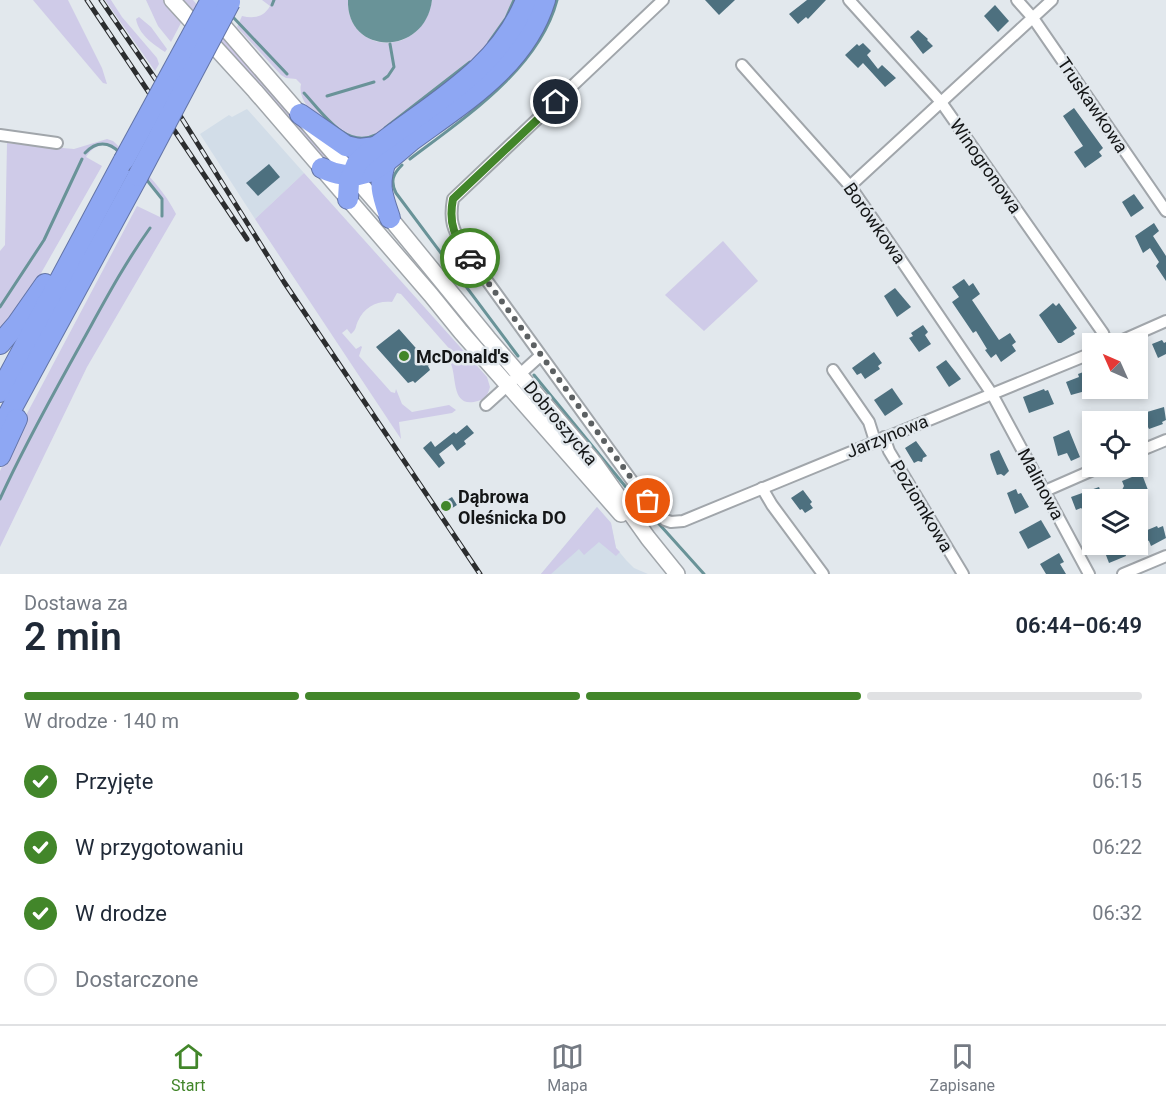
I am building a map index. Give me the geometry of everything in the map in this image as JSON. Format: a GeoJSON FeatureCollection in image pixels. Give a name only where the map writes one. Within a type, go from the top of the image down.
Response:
{"type":"FeatureCollection","features":[{"type":"Feature","properties":{"kind":"highway"},"geometry":{"type":"LineString","coordinates":[[390,218],[381,193],[382,153],[482,65],[506,38],[526,0]]}},
{"type":"Feature","properties":{"kind":"highway"},"geometry":{"type":"LineString","coordinates":[[348,199],[349,182],[357,163],[382,153],[476,94],[506,67],[534,28],[545,0]]}},
{"type":"Feature","properties":{"kind":"highway"},"geometry":{"type":"LineString","coordinates":[[0,392],[124,160],[224,1]]}},
{"type":"Feature","properties":{"kind":"highway"},"geometry":{"type":"LineString","coordinates":[[0,430],[138,176],[224,1]]}},
{"type":"Feature","properties":{"kind":"highway"},"geometry":{"type":"LineString","coordinates":[[300,114],[346,146],[382,153]]}},
{"type":"Feature","properties":{"kind":"highway"},"geometry":{"type":"LineString","coordinates":[[322,168],[333,173],[352,174]]}},
{"type":"Feature","properties":{"kind":"highway"},"geometry":{"type":"LineString","coordinates":[[0,344],[31,305],[105,195]]}},
{"type":"Feature","properties":{"kind":"highway"},"geometry":{"type":"LineString","coordinates":[[0,456],[75,294]]}},
{"type":"Feature","properties":{"kind":"main road","name":"Dobroszycka"},"geometry":{"type":"LineString","coordinates":[[172,0],[255,91],[626,520],[648,538]]}},
{"type":"Feature","properties":{"kind":"main road","name":"Dobroszycka"},"geometry":{"type":"LineString","coordinates":[[201,0],[390,218],[594,462],[648,538],[677,574]]}},
{"type":"Feature","properties":{"kind":"street"},"geometry":{"type":"LineString","coordinates":[[508,385],[540,356],[464,249],[452,226],[450,213],[453,199],[663,0]]}},
{"type":"Feature","properties":{"kind":"street","name":"Winogronowa"},"geometry":{"type":"LineString","coordinates":[[849,0],[941,102],[1103,333]]}},
{"type":"Feature","properties":{"kind":"street","name":"Truskawkowa"},"geometry":{"type":"LineString","coordinates":[[1017,0],[1033,18],[1166,211]]}},
{"type":"Feature","properties":{"kind":"street"},"geometry":{"type":"LineString","coordinates":[[850,186],[1052,0]]}},
{"type":"Feature","properties":{"kind":"street","name":"Borówkowa"},"geometry":{"type":"LineString","coordinates":[[742,64],[850,186],[992,394]]}},
{"type":"Feature","properties":{"kind":"street"},"geometry":{"type":"LineString","coordinates":[[0,135],[57,142]]}},
{"type":"Feature","properties":{"kind":"street"},"geometry":{"type":"LineString","coordinates":[[1139,333],[1166,321]]}},
{"type":"Feature","properties":{"kind":"street","name":"Jarzynowa"},"geometry":{"type":"LineString","coordinates":[[540,356],[635,485],[661,516],[671,522],[683,521],[1082,357]]}},
{"type":"Feature","properties":{"kind":"street","name":"Poziomkowa"},"geometry":{"type":"LineString","coordinates":[[833,370],[889,451],[963,574]]}},
{"type":"Feature","properties":{"kind":"street","name":"Dobroszycka"},"geometry":{"type":"LineString","coordinates":[[486,405],[508,385]]}},
{"type":"Feature","properties":{"kind":"street","name":"Malinowa"},"geometry":{"type":"LineString","coordinates":[[992,394],[1089,574]]}},
{"type":"Feature","properties":{"kind":"street"},"geometry":{"type":"LineString","coordinates":[[1148,447],[1166,440]]}},
{"type":"Feature","properties":{"kind":"street"},"geometry":{"type":"LineString","coordinates":[[1045,491],[1082,475]]}},
{"type":"Feature","properties":{"kind":"street"},"geometry":{"type":"LineString","coordinates":[[762,488],[823,574]]}},
{"type":"Feature","properties":{"kind":"street"},"geometry":{"type":"LineString","coordinates":[[1123,574],[1166,556]]}},
{"type":"Feature","properties":{"kind":"shaded area"},"geometry":{"type":"Polygon","coordinates":[[[33,0],[68,0],[102,68],[107,84],[103,83],[33,0]]]}},
{"type":"Feature","properties":{"kind":"shaded area"},"geometry":{"type":"Polygon","coordinates":[[[105,0],[111,0],[122,17],[157,58],[159,64],[155,71],[105,0]]]}},
{"type":"Feature","properties":{"kind":"shaded area"},"geometry":{"type":"Polygon","coordinates":[[[146,0],[165,0],[182,21],[171,42],[158,26],[146,0]]]}},
{"type":"Feature","properties":{"kind":"shaded area"},"geometry":{"type":"Polygon","coordinates":[[[180,0],[193,0],[340,168],[327,161],[245,68],[180,0]]]}},
{"type":"Feature","properties":{"kind":"shaded area"},"geometry":{"type":"Polygon","coordinates":[[[262,0],[348,0],[351,18],[359,32],[371,40],[386,43],[401,40],[415,33],[426,19],[432,0],[520,0],[515,13],[464,75],[363,144],[322,120],[313,112],[301,94],[301,84],[296,79],[281,75],[237,27],[242,16],[258,16],[268,10],[270,6],[262,0]]]}},
{"type":"Feature","properties":{"kind":"shaded area"},"geometry":{"type":"Polygon","coordinates":[[[139,17],[151,27],[167,49],[165,52],[143,34],[136,19],[139,17]]]}},
{"type":"Feature","properties":{"kind":"shaded area"},"geometry":{"type":"Polygon","coordinates":[[[247,109],[304,173],[255,219],[200,134],[229,115],[232,117],[247,109]]]}},
{"type":"Feature","properties":{"kind":"shaded area"},"geometry":{"type":"Polygon","coordinates":[[[107,139],[113,141],[148,175],[176,214],[87,367],[0,547],[0,471],[23,421],[137,206],[160,217],[163,206],[161,198],[152,187],[115,150],[103,145],[93,149],[86,157],[102,166],[40,275],[0,329],[0,251],[5,245],[7,143],[74,149],[107,139]]]}},
{"type":"Feature","properties":{"kind":"shaded area"},"geometry":{"type":"Polygon","coordinates":[[[304,173],[487,377],[490,387],[485,398],[469,402],[459,397],[451,364],[454,354],[401,294],[397,293],[392,302],[377,303],[368,308],[351,334],[347,329],[342,333],[356,349],[362,347],[359,356],[391,392],[395,393],[396,389],[402,404],[412,412],[449,405],[456,410],[452,413],[399,422],[401,439],[255,219],[304,173]]]}},
{"type":"Feature","properties":{"kind":"shaded area"},"geometry":{"type":"Polygon","coordinates":[[[723,241],[758,281],[704,331],[665,295],[723,241]]]}},
{"type":"Feature","properties":{"kind":"shaded area"},"geometry":{"type":"Polygon","coordinates":[[[597,507],[611,523],[616,548],[634,568],[648,574],[541,574],[597,507]]]}},
{"type":"Feature","properties":{"kind":"shaded area"},"geometry":{"type":"Polygon","coordinates":[[[597,507],[611,523],[616,548],[620,552],[616,556],[599,542],[584,555],[579,549],[551,574],[541,574],[597,507]]]}},
{"type":"Feature","properties":{"kind":"water"},"geometry":{"type":"Polygon","coordinates":[[[348,0],[432,0],[426,19],[416,32],[402,40],[387,42],[372,40],[359,32],[351,18],[348,0]]]}},
{"type":"Feature","properties":{"kind":"building"},"geometry":{"type":"Polygon","coordinates":[[[705,0],[735,0],[719,15],[705,0]]]}},
{"type":"Feature","properties":{"kind":"building"},"geometry":{"type":"Polygon","coordinates":[[[807,0],[826,0],[808,19],[806,17],[798,24],[789,14],[807,0]]]}},
{"type":"Feature","properties":{"kind":"building"},"geometry":{"type":"Polygon","coordinates":[[[995,5],[1009,21],[998,32],[984,16],[995,5]]]}},
{"type":"Feature","properties":{"kind":"building"},"geometry":{"type":"Polygon","coordinates":[[[918,30],[933,46],[923,54],[910,37],[918,30]]]}},
{"type":"Feature","properties":{"kind":"building"},"geometry":{"type":"Polygon","coordinates":[[[863,43],[871,51],[867,55],[878,69],[882,65],[896,78],[885,87],[863,63],[858,68],[845,55],[857,44],[859,46],[863,43]]]}},
{"type":"Feature","properties":{"kind":"building"},"geometry":{"type":"Polygon","coordinates":[[[1074,108],[1103,148],[1099,152],[1102,156],[1085,168],[1074,152],[1083,146],[1063,116],[1074,108]]]}},
{"type":"Feature","properties":{"kind":"building"},"geometry":{"type":"Polygon","coordinates":[[[269,164],[280,177],[258,196],[246,183],[269,164]]]}},
{"type":"Feature","properties":{"kind":"building"},"geometry":{"type":"Polygon","coordinates":[[[1134,194],[1144,208],[1131,217],[1122,202],[1134,194]]]}},
{"type":"Feature","properties":{"kind":"building"},"geometry":{"type":"Polygon","coordinates":[[[1154,223],[1159,231],[1153,236],[1166,256],[1166,281],[1156,266],[1159,262],[1150,248],[1143,253],[1135,236],[1154,223]]]}},
{"type":"Feature","properties":{"kind":"building"},"geometry":{"type":"Polygon","coordinates":[[[964,279],[969,286],[973,283],[980,294],[972,300],[999,340],[1010,333],[1016,342],[1012,345],[1016,351],[1001,362],[996,354],[991,358],[976,331],[973,333],[952,302],[959,297],[952,287],[964,279]]]}},
{"type":"Feature","properties":{"kind":"building"},"geometry":{"type":"Polygon","coordinates":[[[895,288],[911,307],[897,317],[884,296],[895,288]]]}},
{"type":"Feature","properties":{"kind":"building"},"geometry":{"type":"Polygon","coordinates":[[[1053,303],[1056,306],[1059,303],[1077,328],[1073,331],[1075,334],[1061,343],[1058,343],[1039,315],[1053,303]]]}},
{"type":"Feature","properties":{"kind":"building"},"geometry":{"type":"Polygon","coordinates":[[[923,325],[928,332],[925,335],[931,344],[919,352],[909,338],[913,336],[911,333],[923,325]]]}},
{"type":"Feature","properties":{"kind":"building","name":"McDonald's"},"geometry":{"type":"Polygon","coordinates":[[[399,329],[430,364],[428,366],[430,370],[415,383],[413,381],[408,383],[376,347],[399,329]]]}},
{"type":"Feature","properties":{"kind":"building"},"geometry":{"type":"Polygon","coordinates":[[[1162,340],[1166,342],[1166,354],[1158,358],[1152,344],[1162,340]]]}},
{"type":"Feature","properties":{"kind":"building"},"geometry":{"type":"Polygon","coordinates":[[[874,352],[882,363],[878,366],[880,369],[865,379],[861,373],[857,375],[852,368],[874,352]]]}},
{"type":"Feature","properties":{"kind":"building"},"geometry":{"type":"Polygon","coordinates":[[[946,360],[961,379],[949,387],[936,367],[946,360]]]}},
{"type":"Feature","properties":{"kind":"building"},"geometry":{"type":"Polygon","coordinates":[[[1082,372],[1082,392],[1071,395],[1066,382],[1079,377],[1078,374],[1082,372]]]}},
{"type":"Feature","properties":{"kind":"building"},"geometry":{"type":"Polygon","coordinates":[[[892,388],[903,404],[885,416],[874,400],[892,388]]]}},
{"type":"Feature","properties":{"kind":"building"},"geometry":{"type":"Polygon","coordinates":[[[1044,389],[1048,390],[1054,404],[1029,413],[1023,397],[1044,389]]]}},
{"type":"Feature","properties":{"kind":"building"},"geometry":{"type":"Polygon","coordinates":[[[1164,407],[1166,420],[1162,422],[1163,424],[1149,429],[1148,412],[1164,407]]]}},
{"type":"Feature","properties":{"kind":"building"},"geometry":{"type":"Polygon","coordinates":[[[467,425],[474,433],[457,451],[452,444],[439,454],[445,463],[439,468],[423,448],[431,441],[435,447],[467,425]]]}},
{"type":"Feature","properties":{"kind":"building"},"geometry":{"type":"Polygon","coordinates":[[[1069,430],[1080,457],[1071,461],[1067,453],[1058,456],[1053,437],[1069,430]]]}},
{"type":"Feature","properties":{"kind":"building"},"geometry":{"type":"Polygon","coordinates":[[[916,441],[927,456],[922,462],[914,463],[905,448],[916,441]]]}},
{"type":"Feature","properties":{"kind":"building"},"geometry":{"type":"Polygon","coordinates":[[[999,450],[1009,471],[1004,476],[997,475],[990,454],[999,450]]]}},
{"type":"Feature","properties":{"kind":"building"},"geometry":{"type":"Polygon","coordinates":[[[1132,477],[1143,477],[1148,489],[1122,489],[1122,481],[1132,477]]]}},
{"type":"Feature","properties":{"kind":"building"},"geometry":{"type":"Polygon","coordinates":[[[1016,489],[1029,507],[1015,514],[1007,493],[1016,489]]]}},
{"type":"Feature","properties":{"kind":"building"},"geometry":{"type":"Polygon","coordinates":[[[803,490],[812,502],[810,504],[813,508],[805,513],[791,498],[803,490]]]}},
{"type":"Feature","properties":{"kind":"building"},"geometry":{"type":"Polygon","coordinates":[[[1082,493],[1082,509],[1076,510],[1071,497],[1082,493]]]}},
{"type":"Feature","properties":{"kind":"building"},"geometry":{"type":"Polygon","coordinates":[[[452,497],[457,505],[446,512],[440,504],[452,497]]]}},
{"type":"Feature","properties":{"kind":"building"},"geometry":{"type":"Polygon","coordinates":[[[1041,520],[1051,537],[1028,549],[1019,532],[1041,520]]]}},
{"type":"Feature","properties":{"kind":"building"},"geometry":{"type":"Polygon","coordinates":[[[1163,526],[1166,538],[1151,546],[1148,540],[1148,530],[1163,526]]]}},
{"type":"Feature","properties":{"kind":"building"},"geometry":{"type":"Polygon","coordinates":[[[1059,553],[1064,562],[1060,564],[1066,574],[1046,574],[1040,564],[1059,553]]]}},
{"type":"Feature","properties":{"kind":"building"},"geometry":{"type":"Polygon","coordinates":[[[1106,555],[1126,555],[1126,556],[1109,563],[1106,555]]]}},
{"type":"Feature","properties":{"kind":"waterway"},"geometry":{"type":"LineString","coordinates":[[272,5],[274,0]]}},
{"type":"Feature","properties":{"kind":"waterway"},"geometry":{"type":"LineString","coordinates":[[489,42],[506,18],[514,0]]}},
{"type":"Feature","properties":{"kind":"waterway"},"geometry":{"type":"LineString","coordinates":[[410,159],[475,109],[517,70],[548,25],[557,0]]}},
{"type":"Feature","properties":{"kind":"waterway"},"geometry":{"type":"LineString","coordinates":[[232,16],[287,74]]}},
{"type":"Feature","properties":{"kind":"waterway"},"geometry":{"type":"LineString","coordinates":[[384,79],[394,67],[390,44]]}},
{"type":"Feature","properties":{"kind":"waterway"},"geometry":{"type":"LineString","coordinates":[[385,128],[470,62]]}},
{"type":"Feature","properties":{"kind":"waterway"},"geometry":{"type":"LineString","coordinates":[[327,96],[374,82]]}},
{"type":"Feature","properties":{"kind":"waterway"},"geometry":{"type":"LineString","coordinates":[[304,93],[326,118],[344,133],[364,138],[375,135]]}},
{"type":"Feature","properties":{"kind":"waterway"},"geometry":{"type":"LineString","coordinates":[[85,153],[94,146],[102,144],[111,146],[120,153]]}},
{"type":"Feature","properties":{"kind":"waterway"},"geometry":{"type":"LineString","coordinates":[[0,307],[44,240],[82,159]]}},
{"type":"Feature","properties":{"kind":"waterway"},"geometry":{"type":"LineString","coordinates":[[402,165],[393,178],[396,193],[518,356]]}},
{"type":"Feature","properties":{"kind":"waterway"},"geometry":{"type":"LineString","coordinates":[[146,179],[162,199],[162,216]]}},
{"type":"Feature","properties":{"kind":"waterway"},"geometry":{"type":"LineString","coordinates":[[0,499],[37,424],[94,320],[150,228]]}},
{"type":"Feature","properties":{"kind":"waterway"},"geometry":{"type":"LineString","coordinates":[[534,375],[625,486],[704,574]]}},
{"type":"Feature","properties":{"kind":"railway"},"geometry":{"type":"LineString","coordinates":[[87,0],[247,239]]}},
{"type":"Feature","properties":{"kind":"railway"},"geometry":{"type":"LineString","coordinates":[[101,0],[176,109],[284,282],[480,574]]}},
{"type":"Feature","properties":{"kind":"way so far"},"geometry":{"type":"LineString","coordinates":[[470,258],[648,501]]}},
{"type":"Feature","properties":{"kind":"place","name":"McDonald's"},"geometry":{"type":"Point","coordinates":[404,356]}},
{"type":"Feature","properties":{"kind":"place","name":"Dąbrowa Oleśnicka DO"},"geometry":{"type":"Point","coordinates":[446,506]}},
{"type":"Feature","properties":{"kind":"route"},"geometry":{"type":"LineString","coordinates":[[470,258],[452,226],[450,213],[453,199],[556,102]]}}]}
